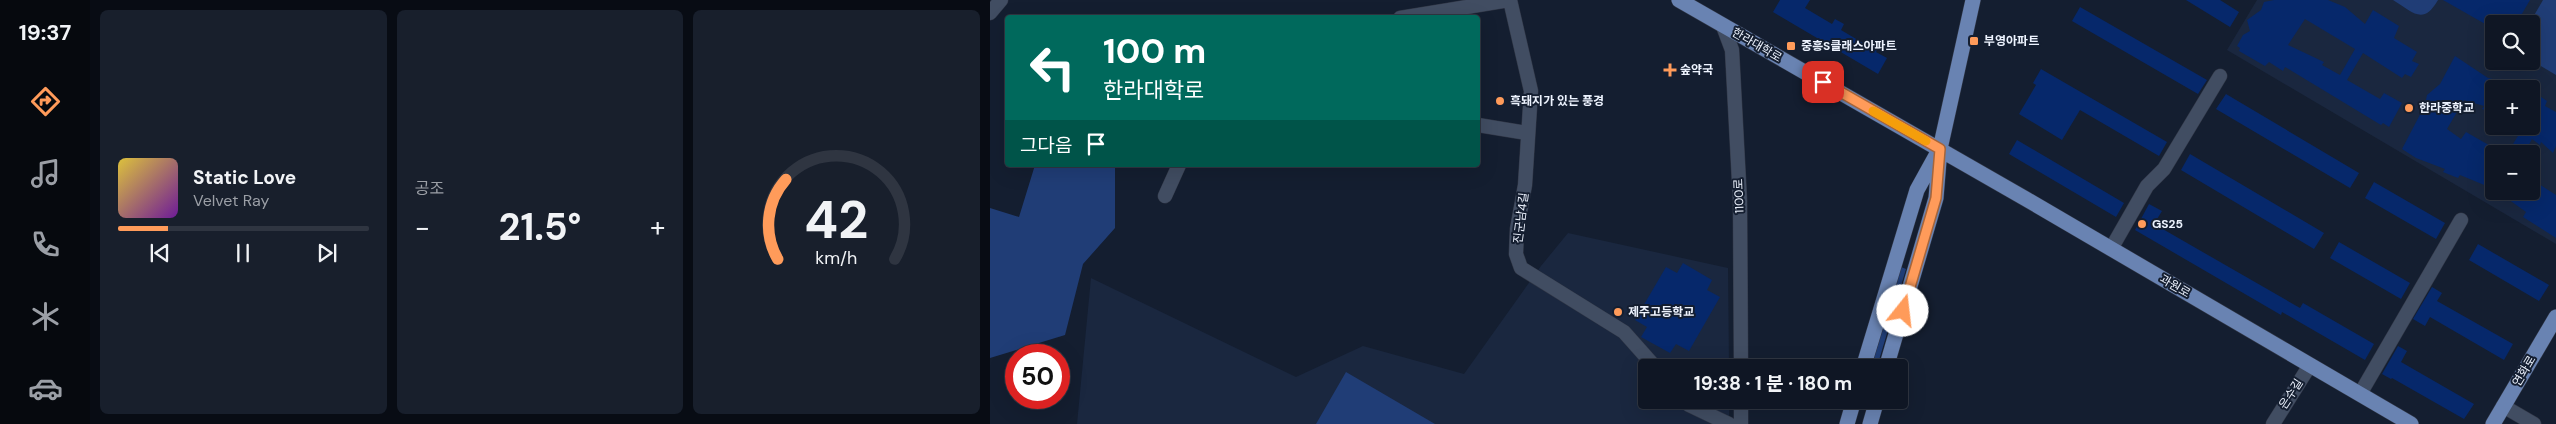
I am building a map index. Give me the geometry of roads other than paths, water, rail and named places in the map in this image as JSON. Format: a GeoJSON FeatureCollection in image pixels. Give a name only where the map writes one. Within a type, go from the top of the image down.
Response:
{"type":"FeatureCollection","features":[{"type":"Feature","properties":{"kind":"main road","name":"한라대학로"},"geometry":{"type":"LineString","coordinates":[[1679,0],[1940,149]]}},
{"type":"Feature","properties":{"kind":"main road"},"geometry":{"type":"LineString","coordinates":[[1889,359],[1936,198],[1940,149],[1973,0]]}},
{"type":"Feature","properties":{"kind":"main road"},"geometry":{"type":"LineString","coordinates":[[1867,359],[1917,190],[1940,149]]}},
{"type":"Feature","properties":{"kind":"main road","name":"과원로"},"geometry":{"type":"LineString","coordinates":[[1940,149],[2410,424]]}},
{"type":"Feature","properties":{"kind":"main road","name":"연화로"},"geometry":{"type":"LineString","coordinates":[[2493,424],[2556,318]]}},
{"type":"Feature","properties":{"kind":"main road"},"geometry":{"type":"LineString","coordinates":[[1846,424],[1851,409]]}},
{"type":"Feature","properties":{"kind":"main road"},"geometry":{"type":"LineString","coordinates":[[1870,424],[1874,409]]}},
{"type":"Feature","properties":{"kind":"street"},"geometry":{"type":"LineString","coordinates":[[990,13],[1001,0]]}},
{"type":"Feature","properties":{"kind":"street","name":"진군남4길"},"geometry":{"type":"LineString","coordinates":[[1418,15],[1510,0],[1531,91],[1526,133],[1525,185],[1517,237],[1516,254],[1520,268],[1624,332],[1648,359]]}},
{"type":"Feature","properties":{"kind":"street","name":"1100로"},"geometry":{"type":"LineString","coordinates":[[1723,26],[1732,50],[1740,201],[1741,359]]}},
{"type":"Feature","properties":{"kind":"street"},"geometry":{"type":"LineString","coordinates":[[2111,249],[2147,186],[2164,169],[2220,76]]}},
{"type":"Feature","properties":{"kind":"street"},"geometry":{"type":"LineString","coordinates":[[1480,125],[1526,133]]}},
{"type":"Feature","properties":{"kind":"street"},"geometry":{"type":"LineString","coordinates":[[1165,196],[1178,167]]}},
{"type":"Feature","properties":{"kind":"street"},"geometry":{"type":"LineString","coordinates":[[2360,394],[2461,220]]}},
{"type":"Feature","properties":{"kind":"street","name":"은수길"},"geometry":{"type":"LineString","coordinates":[[2273,424],[2310,365]]}},
{"type":"Feature","properties":{"kind":"street"},"geometry":{"type":"LineString","coordinates":[[2503,406],[2534,424]]}},
{"type":"Feature","properties":{"kind":"street"},"geometry":{"type":"LineString","coordinates":[[1697,409],[1729,424]]}},
{"type":"Feature","properties":{"kind":"street"},"geometry":{"type":"LineString","coordinates":[[1741,409],[1741,424]]}},
{"type":"Feature","properties":{"kind":"place","name":"부영아파트"},"geometry":{"type":"Point","coordinates":[1974,41]}},
{"type":"Feature","properties":{"kind":"place","name":"중흥S클래스아파트"},"geometry":{"type":"Point","coordinates":[1791,46]}},
{"type":"Feature","properties":{"kind":"place","name":"숲약국"},"geometry":{"type":"Point","coordinates":[1670,70]}},
{"type":"Feature","properties":{"kind":"place","name":"흑돼지가 있는 풍경"},"geometry":{"type":"Point","coordinates":[1500,101]}},
{"type":"Feature","properties":{"kind":"place","name":"한라중학교"},"geometry":{"type":"Point","coordinates":[2409,108]}},
{"type":"Feature","properties":{"kind":"place","name":"GS25"},"geometry":{"type":"Point","coordinates":[2142,224]}},
{"type":"Feature","properties":{"kind":"place","name":"제주고등학교"},"geometry":{"type":"Point","coordinates":[1618,312]}}]}
